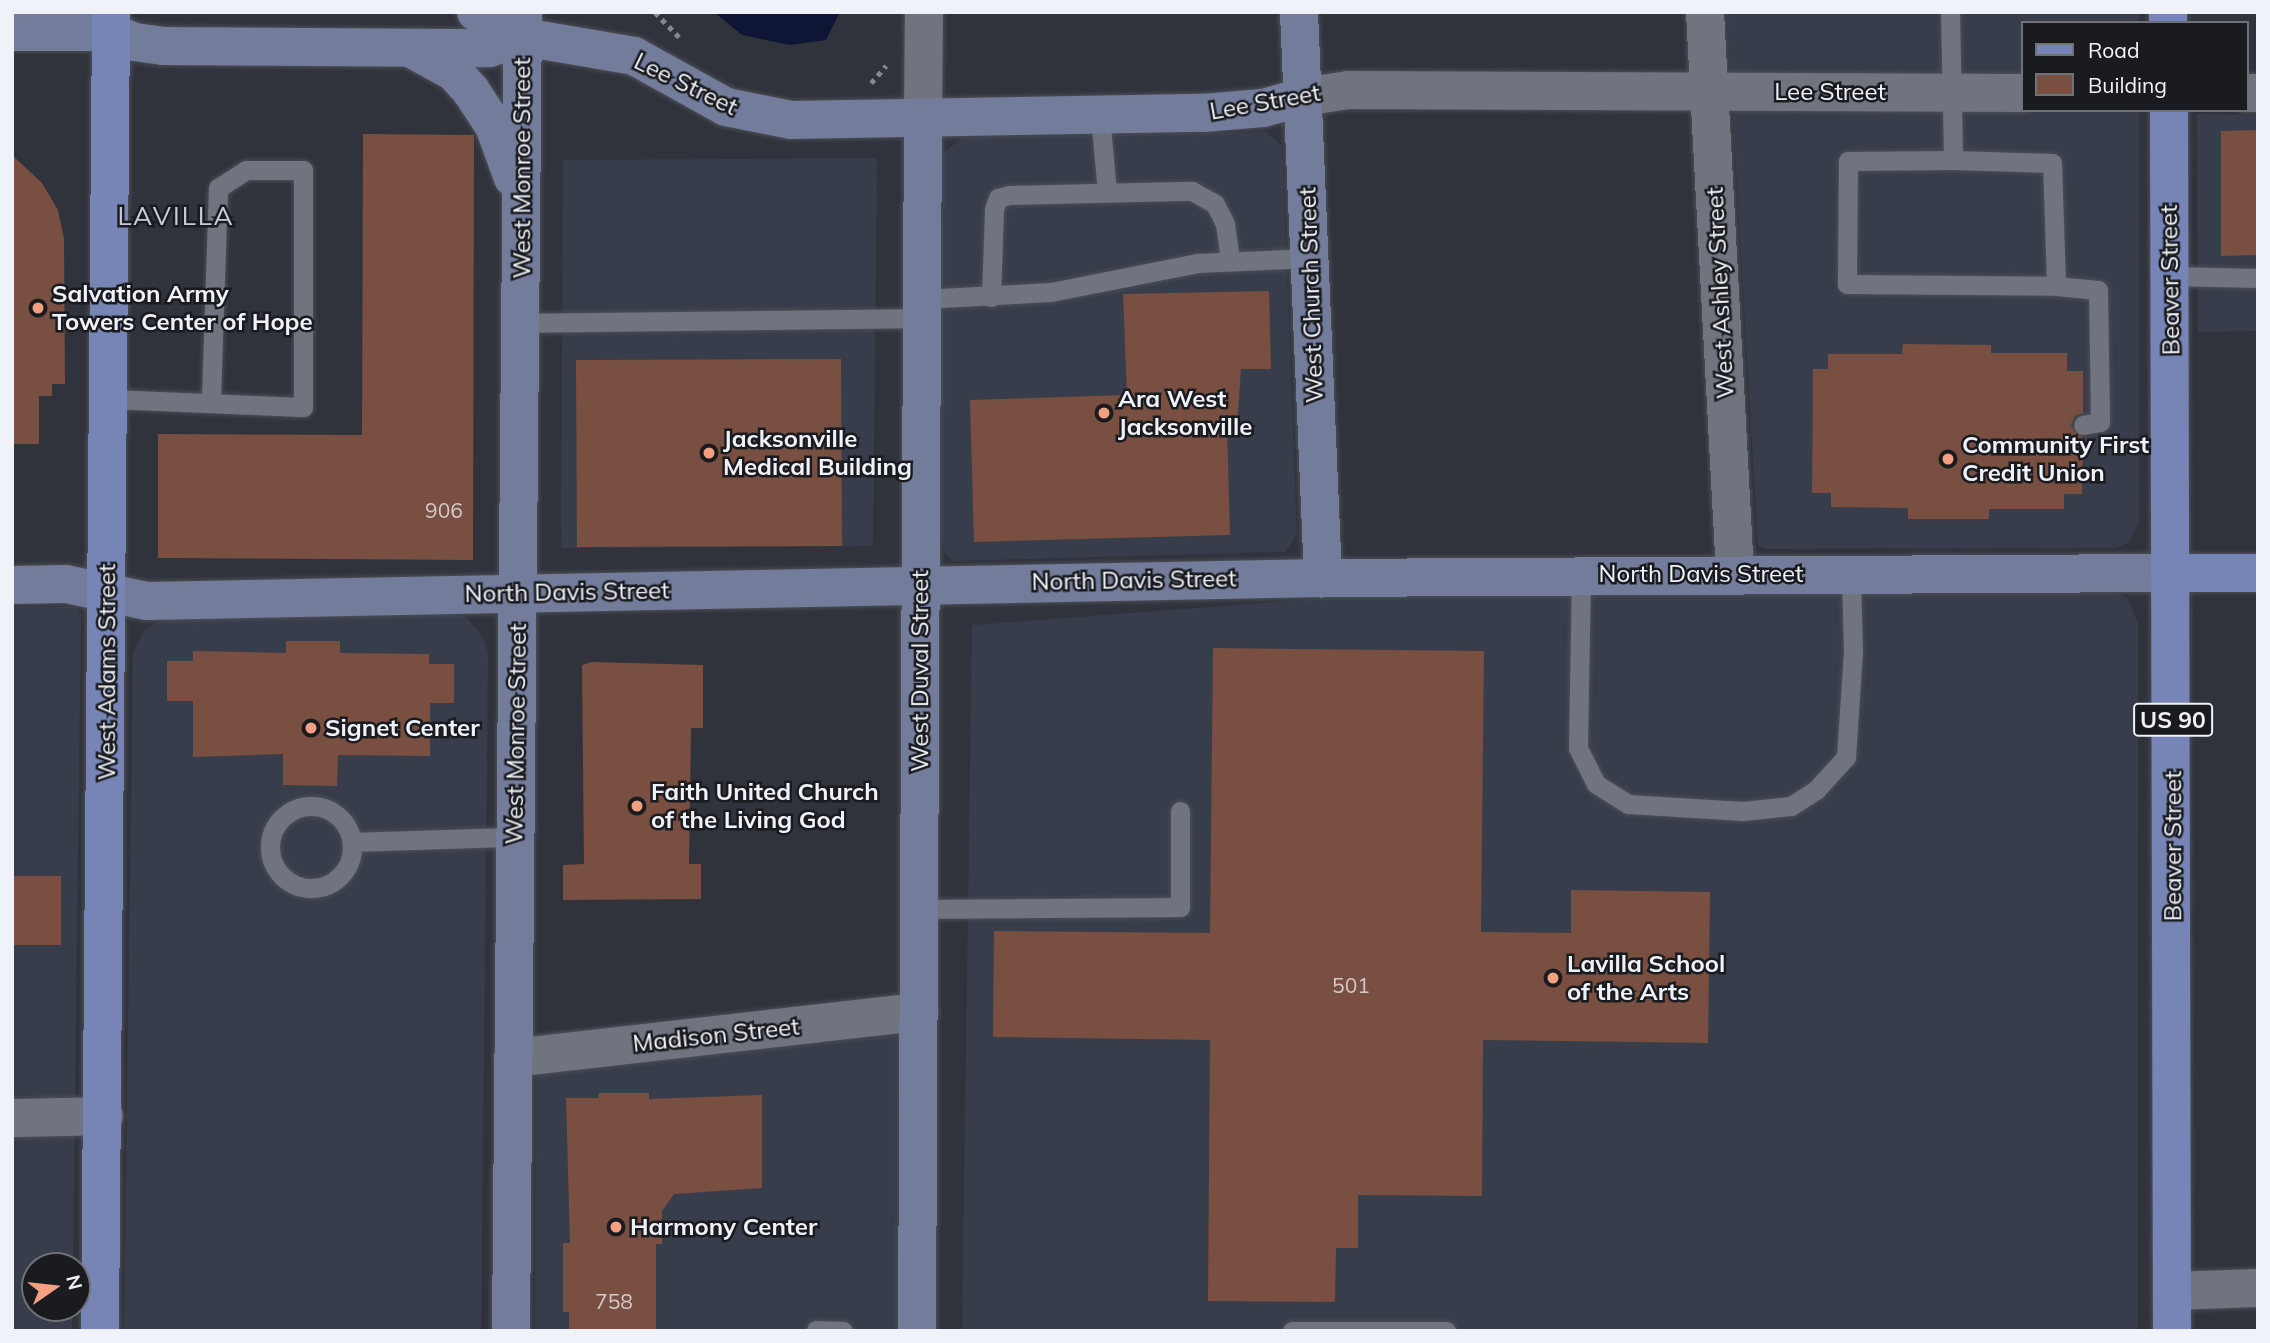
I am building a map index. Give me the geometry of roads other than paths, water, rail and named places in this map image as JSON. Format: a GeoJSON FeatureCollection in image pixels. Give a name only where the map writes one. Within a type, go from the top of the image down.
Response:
{"type":"FeatureCollection","features":[{"type":"Feature","properties":{"kind":"main road","name":"West Adams Street"},"geometry":{"type":"LineString","coordinates":[[100,1331],[109,399],[121,19]]}},
{"type":"Feature","properties":{"kind":"main road","name":"Beaver Street"},"geometry":{"type":"LineString","coordinates":[[2169,112],[2173,573],[2172,1331]]}},
{"type":"Feature","properties":{"kind":"main road","name":"North Davis Street"},"geometry":{"type":"LineString","coordinates":[[2173,573],[2258,573]]}},
{"type":"Feature","properties":{"kind":"street"},"geometry":{"type":"LineString","coordinates":[[476,12],[499,15],[523,25]]}},
{"type":"Feature","properties":{"kind":"street","name":"West Duval Street"},"geometry":{"type":"LineString","coordinates":[[917,1331],[923,12]]}},
{"type":"Feature","properties":{"kind":"street","name":"West Church Street"},"geometry":{"type":"LineString","coordinates":[[1299,12],[1323,578]]}},
{"type":"Feature","properties":{"kind":"street","name":"West Ashley Street"},"geometry":{"type":"LineString","coordinates":[[1706,12],[1735,573]]}},
{"type":"Feature","properties":{"kind":"street","name":"Lee Street"},"geometry":{"type":"LineString","coordinates":[[12,32],[121,19],[135,42],[163,47],[489,48],[523,25],[634,56],[716,102],[758,116],[923,118],[1235,111],[1348,90],[2022,93]]}},
{"type":"Feature","properties":{"kind":"street","name":"West Monroe Street"},"geometry":{"type":"LineString","coordinates":[[511,1331],[523,25]]}},
{"type":"Feature","properties":{"kind":"street"},"geometry":{"type":"LineString","coordinates":[[407,48],[454,72],[484,107],[502,148],[521,210]]}},
{"type":"Feature","properties":{"kind":"street","name":"North Davis Street"},"geometry":{"type":"LineString","coordinates":[[12,585],[66,584],[147,601],[920,583],[1735,573],[2173,573]]}},
{"type":"Feature","properties":{"kind":"street","name":"Madison Street"},"geometry":{"type":"LineString","coordinates":[[513,1058],[919,1012]]}},
{"type":"Feature","properties":{"kind":"street"},"geometry":{"type":"LineString","coordinates":[[12,1118],[104,1116]]}},
{"type":"Feature","properties":{"kind":"street"},"geometry":{"type":"LineString","coordinates":[[2172,1291],[2258,1288]]}},
{"type":"Feature","properties":{"kind":"lane"},"geometry":{"type":"LineString","coordinates":[[1950,12],[1953,160]]}},
{"type":"Feature","properties":{"kind":"lane"},"geometry":{"type":"LineString","coordinates":[[1100,115],[1107,192]]}},
{"type":"Feature","properties":{"kind":"lane"},"geometry":{"type":"LineString","coordinates":[[2056,286],[2052,163],[1849,161],[1847,284],[2056,286],[2098,290],[2100,422],[2082,425]]}},
{"type":"Feature","properties":{"kind":"lane"},"geometry":{"type":"LineString","coordinates":[[109,399],[303,407],[303,170],[246,170],[218,188],[211,403]]}},
{"type":"Feature","properties":{"kind":"lane"},"geometry":{"type":"LineString","coordinates":[[991,297],[998,198],[1192,191],[1215,204],[1225,224],[1230,261]]}},
{"type":"Feature","properties":{"kind":"lane"},"geometry":{"type":"LineString","coordinates":[[520,323],[922,309],[1230,261],[1310,258]]}},
{"type":"Feature","properties":{"kind":"lane"},"geometry":{"type":"LineString","coordinates":[[2170,276],[2258,278]]}},
{"type":"Feature","properties":{"kind":"lane"},"geometry":{"type":"LineString","coordinates":[[1581,575],[1578,748],[1596,784],[1629,804],[1743,810],[1791,806],[1816,790],[1846,757],[1853,652],[1851,573]]}},
{"type":"Feature","properties":{"kind":"lane"},"geometry":{"type":"LineString","coordinates":[[304,806],[329,810],[340,817],[352,842],[346,867],[337,878],[311,888],[284,878],[270,854],[274,827],[292,810],[304,806]]}},
{"type":"Feature","properties":{"kind":"lane"},"geometry":{"type":"LineString","coordinates":[[919,909],[1180,908],[1180,811]]}},
{"type":"Feature","properties":{"kind":"lane"},"geometry":{"type":"LineString","coordinates":[[352,842],[515,837]]}},
{"type":"Feature","properties":{"kind":"lane"},"geometry":{"type":"LineString","coordinates":[[816,1330],[843,1331]]}},
{"type":"Feature","properties":{"kind":"lane"},"geometry":{"type":"LineString","coordinates":[[1292,1331],[1446,1331]]}},
{"type":"Feature","properties":{"kind":"water"},"geometry":{"type":"Polygon","coordinates":[[[714,12],[840,12],[826,40],[790,45],[742,35],[714,12]]]}},
{"type":"Feature","properties":{"kind":"place","name":"Salvation Army Towers Center of Hope"},"geometry":{"type":"Point","coordinates":[38,308]}},
{"type":"Feature","properties":{"kind":"place","name":"Ara West Jacksonville"},"geometry":{"type":"Point","coordinates":[1104,413]}},
{"type":"Feature","properties":{"kind":"place","name":"Jacksonville Medical Building"},"geometry":{"type":"Point","coordinates":[709,453]}},
{"type":"Feature","properties":{"kind":"place","name":"Community First Credit Union"},"geometry":{"type":"Point","coordinates":[1948,459]}},
{"type":"Feature","properties":{"kind":"place","name":"Signet Center"},"geometry":{"type":"Point","coordinates":[311,728]}},
{"type":"Feature","properties":{"kind":"place","name":"Faith United Church of the Living God"},"geometry":{"type":"Point","coordinates":[637,806]}},
{"type":"Feature","properties":{"kind":"place","name":"Lavilla School of the Arts"},"geometry":{"type":"Point","coordinates":[1553,978]}},
{"type":"Feature","properties":{"kind":"place","name":"Harmony Center"},"geometry":{"type":"Point","coordinates":[616,1227]}},
{"type":"Feature","properties":{"kind":"district","name":"LAVILLA"},"geometry":{"type":"Point","coordinates":[176,216]}}]}
